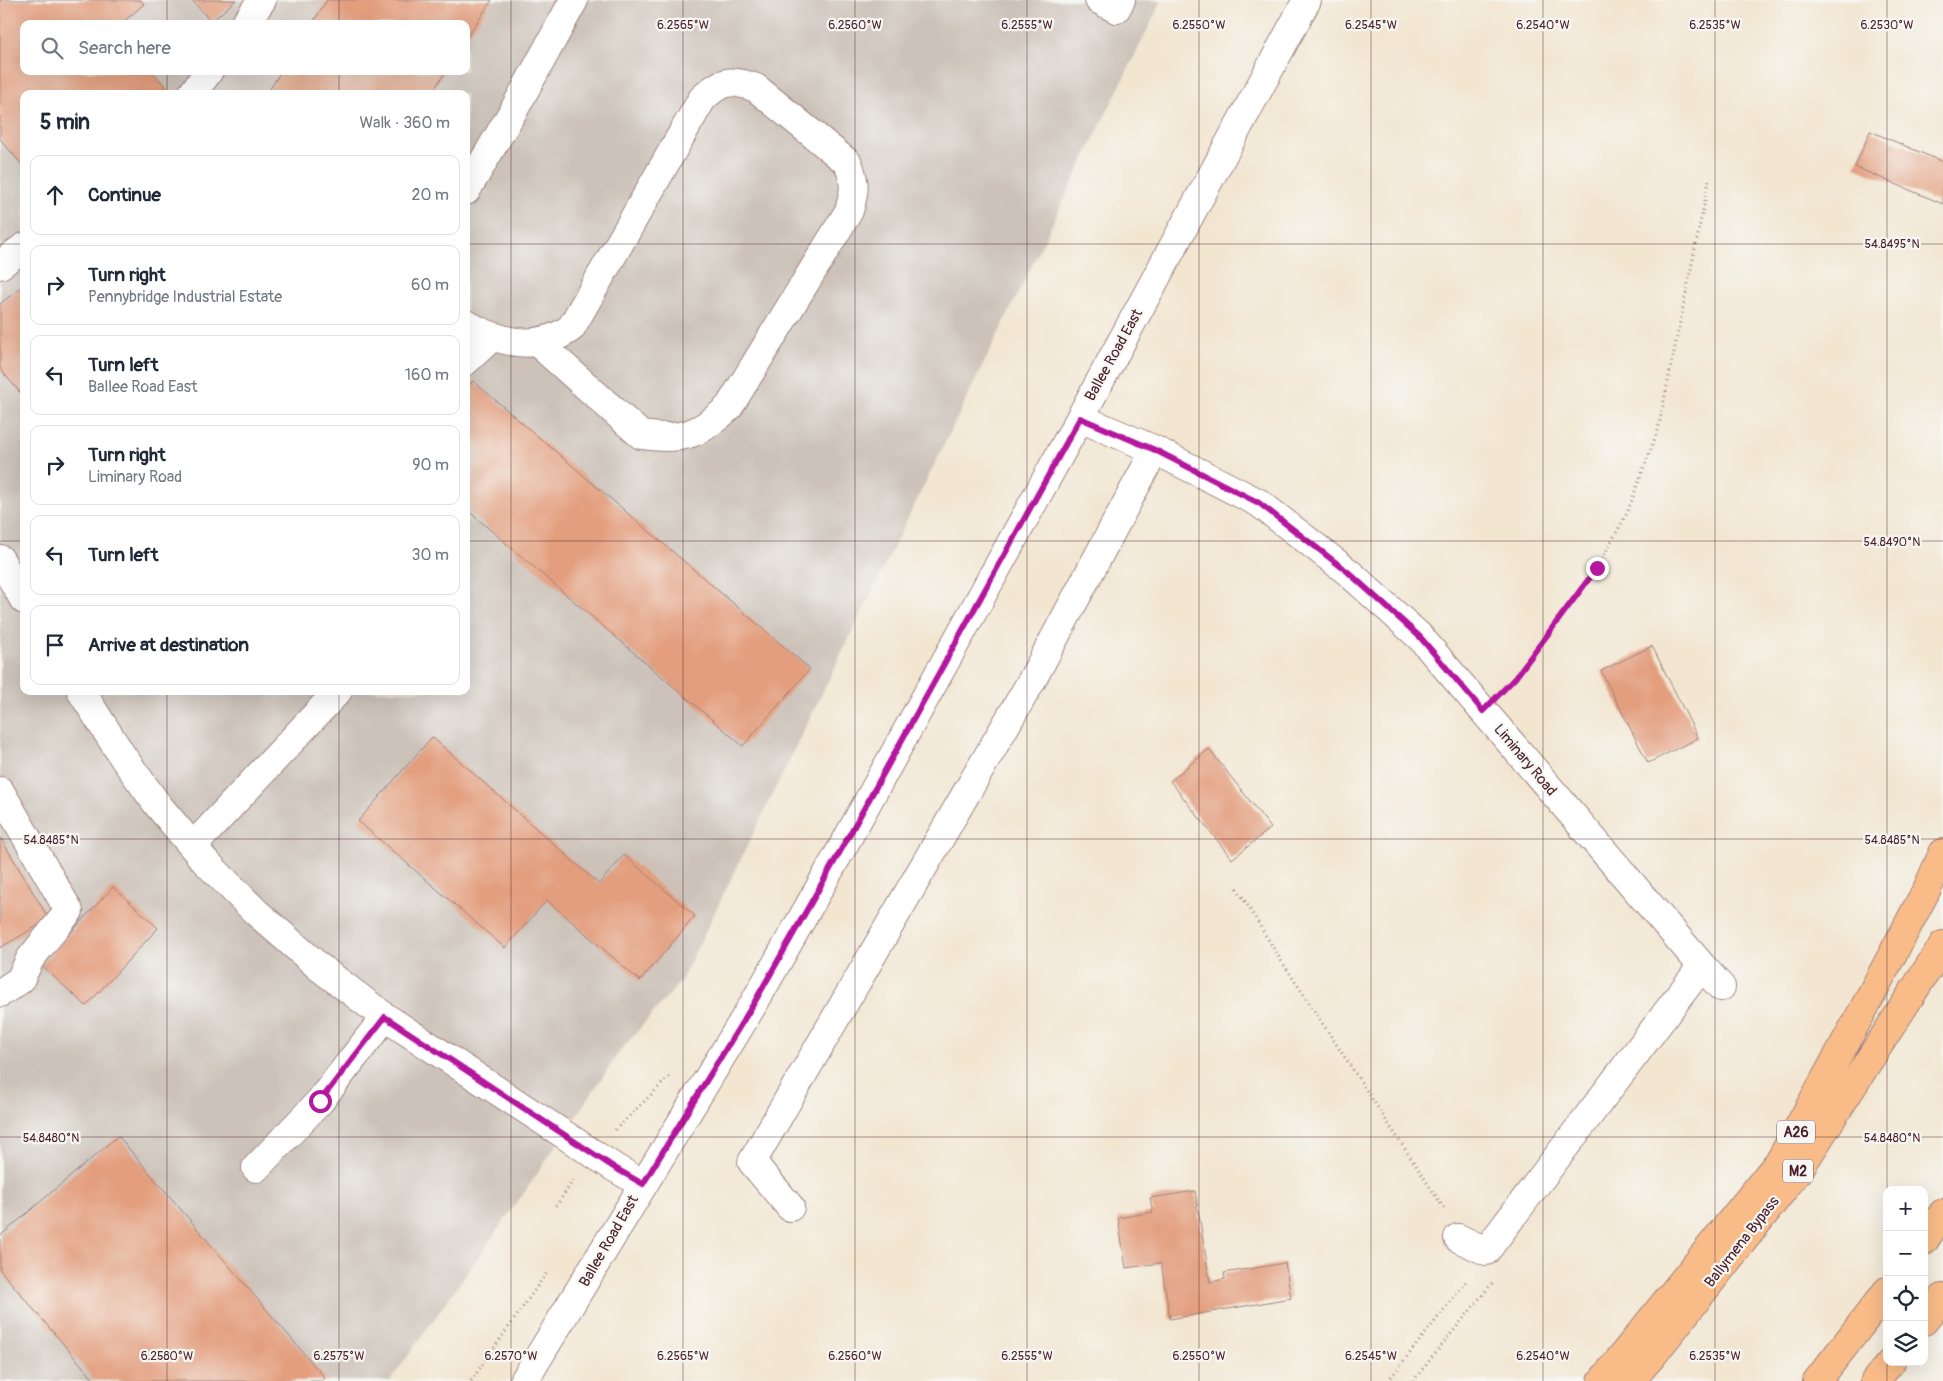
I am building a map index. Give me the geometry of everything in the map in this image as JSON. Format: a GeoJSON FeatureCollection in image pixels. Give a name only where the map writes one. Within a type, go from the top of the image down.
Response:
{"type":"FeatureCollection","features":[{"type":"Feature","properties":{"kind":"highway","name":"A26"},"geometry":{"type":"LineString","coordinates":[[1602,1381],[1781,1160],[1928,887],[1943,853]]}},
{"type":"Feature","properties":{"kind":"highway","name":"Ballymena Bypass"},"geometry":{"type":"LineString","coordinates":[[1630,1381],[1798,1171],[1943,945]]}},
{"type":"Feature","properties":{"kind":"highway"},"geometry":{"type":"LineString","coordinates":[[1928,1235],[1943,1213]]}},
{"type":"Feature","properties":{"kind":"highway"},"geometry":{"type":"LineString","coordinates":[[1817,1381],[1883,1296]]}},
{"type":"Feature","properties":{"kind":"highway"},"geometry":{"type":"LineString","coordinates":[[1928,1316],[1943,1298]]}},
{"type":"Feature","properties":{"kind":"highway"},"geometry":{"type":"LineString","coordinates":[[1876,1381],[1888,1366]]}},
{"type":"Feature","properties":{"kind":"street"},"geometry":{"type":"LineString","coordinates":[[248,20],[262,0]]}},
{"type":"Feature","properties":{"kind":"street"},"geometry":{"type":"LineString","coordinates":[[470,184],[516,106],[574,0]]}},
{"type":"Feature","properties":{"kind":"street"},"geometry":{"type":"LineString","coordinates":[[1100,0],[1116,9],[1121,0]]}},
{"type":"Feature","properties":{"kind":"street","name":"Ballee Road East"},"geometry":{"type":"LineString","coordinates":[[524,1381],[754,1003],[1080,418],[1307,0]]}},
{"type":"Feature","properties":{"kind":"street"},"geometry":{"type":"LineString","coordinates":[[195,90],[206,75]]}},
{"type":"Feature","properties":{"kind":"street"},"geometry":{"type":"LineString","coordinates":[[470,326],[492,336],[512,342],[538,343],[559,337],[571,328],[702,99],[713,88],[725,83],[744,84],[756,88],[848,163],[855,179],[854,196],[849,211],[729,407],[710,425],[683,436],[663,438],[641,435],[538,343]]}},
{"type":"Feature","properties":{"kind":"street"},"geometry":{"type":"LineString","coordinates":[[0,265],[20,250]]}},
{"type":"Feature","properties":{"kind":"street"},"geometry":{"type":"LineString","coordinates":[[470,357],[492,336]]}},
{"type":"Feature","properties":{"kind":"street","name":"Liminary Road"},"geometry":{"type":"LineString","coordinates":[[1080,418],[1155,450],[1259,503],[1340,567],[1420,637],[1722,987]]}},
{"type":"Feature","properties":{"kind":"street"},"geometry":{"type":"LineString","coordinates":[[790,1206],[752,1162],[1032,680],[1155,450]]}},
{"type":"Feature","properties":{"kind":"street"},"geometry":{"type":"LineString","coordinates":[[0,559],[20,593]]}},
{"type":"Feature","properties":{"kind":"street"},"geometry":{"type":"LineString","coordinates":[[83,695],[122,757],[157,804],[193,846],[256,912],[318,967],[385,1017],[592,1153],[643,1184]]}},
{"type":"Feature","properties":{"kind":"street"},"geometry":{"type":"LineString","coordinates":[[193,846],[334,695]]}},
{"type":"Feature","properties":{"kind":"street"},"geometry":{"type":"LineString","coordinates":[[0,791],[68,911],[30,959],[20,980],[0,993]]}},
{"type":"Feature","properties":{"kind":"street"},"geometry":{"type":"LineString","coordinates":[[1458,1238],[1486,1251],[1702,966]]}},
{"type":"Feature","properties":{"kind":"street"},"geometry":{"type":"LineString","coordinates":[[256,1168],[320,1101],[385,1017]]}},
{"type":"Feature","properties":{"kind":"path"},"geometry":{"type":"LineString","coordinates":[[1483,711],[1515,678],[1597,568],[1627,513],[1658,430],[1709,180]]}},
{"type":"Feature","properties":{"kind":"path"},"geometry":{"type":"LineString","coordinates":[[1237,888],[1277,954],[1449,1216],[1458,1238]]}},
{"type":"Feature","properties":{"kind":"path"},"geometry":{"type":"LineString","coordinates":[[592,1153],[675,1071]]}},
{"type":"Feature","properties":{"kind":"path"},"geometry":{"type":"LineString","coordinates":[[1388,1381],[1462,1287],[1486,1251]]}},
{"type":"Feature","properties":{"kind":"path"},"geometry":{"type":"LineString","coordinates":[[471,1381],[548,1271]]}},
{"type":"Feature","properties":{"kind":"shaded area"},"geometry":{"type":"Polygon","coordinates":[[[0,0],[1162,0],[681,981],[621,1050],[528,1187],[390,1381],[0,1381],[0,0]]]}},
{"type":"Feature","properties":{"kind":"building"},"geometry":{"type":"Polygon","coordinates":[[[0,0],[140,0],[144,4],[126,20],[20,20],[20,75],[155,75],[168,90],[20,90],[20,162],[0,139],[0,0]]]}},
{"type":"Feature","properties":{"kind":"building"},"geometry":{"type":"Polygon","coordinates":[[[192,0],[236,0],[213,20],[209,20],[192,0]]]}},
{"type":"Feature","properties":{"kind":"building"},"geometry":{"type":"Polygon","coordinates":[[[327,0],[492,0],[470,33],[470,20],[314,20],[327,0]]]}},
{"type":"Feature","properties":{"kind":"building"},"geometry":{"type":"Polygon","coordinates":[[[279,75],[443,75],[434,90],[269,90],[279,75]]]}},
{"type":"Feature","properties":{"kind":"building"},"geometry":{"type":"Polygon","coordinates":[[[1870,131],[1943,162],[1943,204],[1855,167],[1870,131]]]}},
{"type":"Feature","properties":{"kind":"building"},"geometry":{"type":"Polygon","coordinates":[[[20,288],[20,392],[0,369],[0,304],[20,288]]]}},
{"type":"Feature","properties":{"kind":"building"},"geometry":{"type":"Polygon","coordinates":[[[473,381],[810,669],[743,746],[470,512],[470,384],[473,381]]]}},
{"type":"Feature","properties":{"kind":"building"},"geometry":{"type":"Polygon","coordinates":[[[1652,646],[1698,738],[1648,763],[1601,671],[1652,646]]]}},
{"type":"Feature","properties":{"kind":"building"},"geometry":{"type":"Polygon","coordinates":[[[432,737],[599,884],[624,855],[695,916],[640,981],[547,900],[505,948],[358,821],[432,737]]]}},
{"type":"Feature","properties":{"kind":"building"},"geometry":{"type":"Polygon","coordinates":[[[1209,749],[1271,828],[1232,859],[1170,781],[1209,749]]]}},
{"type":"Feature","properties":{"kind":"building"},"geometry":{"type":"Polygon","coordinates":[[[0,837],[49,919],[0,948],[0,837]]]}},
{"type":"Feature","properties":{"kind":"building"},"geometry":{"type":"Polygon","coordinates":[[[113,887],[158,928],[86,1006],[41,965],[113,887]]]}},
{"type":"Feature","properties":{"kind":"building"},"geometry":{"type":"Polygon","coordinates":[[[118,1136],[325,1378],[322,1381],[95,1381],[0,1270],[0,1236],[118,1136]]]}},
{"type":"Feature","properties":{"kind":"building"},"geometry":{"type":"Polygon","coordinates":[[[1195,1191],[1210,1282],[1225,1279],[1224,1273],[1285,1263],[1291,1298],[1170,1319],[1161,1263],[1126,1268],[1118,1218],[1153,1212],[1150,1198],[1195,1191]]]}},
{"type":"Feature","properties":{"kind":"route"},"geometry":{"type":"LineString","coordinates":[[320,1101],[385,1017],[615,1168],[643,1184],[754,1003],[846,841],[1080,418],[1155,450],[1259,503],[1348,572],[1420,637],[1483,711],[1515,678],[1597,568]]}}]}
